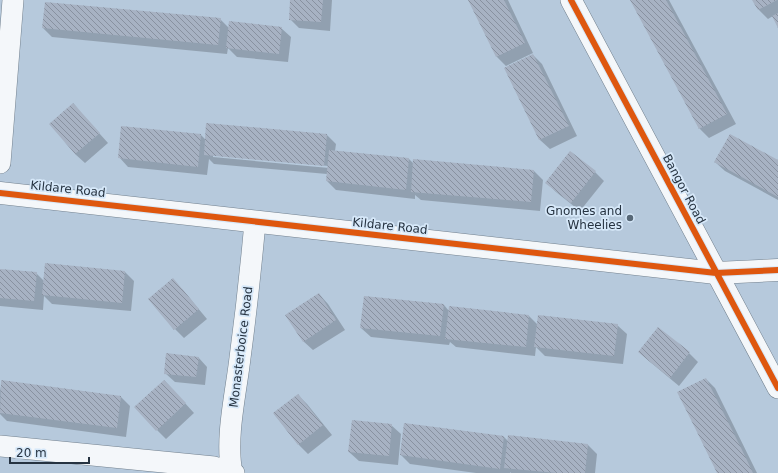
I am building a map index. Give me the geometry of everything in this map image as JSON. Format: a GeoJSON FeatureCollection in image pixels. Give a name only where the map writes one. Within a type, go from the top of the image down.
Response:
{"type":"FeatureCollection","features":[{"type":"Feature","properties":{"kind":"street"},"geometry":{"type":"LineString","coordinates":[[0,163],[13,0]]}},
{"type":"Feature","properties":{"kind":"street","name":"Bangor Road"},"geometry":{"type":"LineString","coordinates":[[571,0],[778,388]]}},
{"type":"Feature","properties":{"kind":"street","name":"Kildare Road"},"geometry":{"type":"LineString","coordinates":[[0,193],[716,273],[778,270]]}},
{"type":"Feature","properties":{"kind":"street","name":"Monasterboice Road"},"geometry":{"type":"LineString","coordinates":[[233,473],[229,456],[231,429],[247,307],[255,222]]}},
{"type":"Feature","properties":{"kind":"street","name":"Monasterboice Road"},"geometry":{"type":"LineString","coordinates":[[0,446],[214,467],[233,473]]}},
{"type":"Feature","properties":{"kind":"building"},"geometry":{"type":"Polygon","coordinates":[[[290,0],[323,0],[321,22],[289,20],[290,0]]]}},
{"type":"Feature","properties":{"kind":"building"},"geometry":{"type":"Polygon","coordinates":[[[468,0],[504,0],[525,43],[496,57],[468,0]]]}},
{"type":"Feature","properties":{"kind":"building"},"geometry":{"type":"Polygon","coordinates":[[[630,0],[666,0],[727,114],[699,129],[630,0]]]}},
{"type":"Feature","properties":{"kind":"building"},"geometry":{"type":"Polygon","coordinates":[[[752,0],[777,0],[758,10],[752,0]]]}},
{"type":"Feature","properties":{"kind":"building"},"geometry":{"type":"Polygon","coordinates":[[[45,2],[221,18],[218,45],[42,28],[45,2]]]}},
{"type":"Feature","properties":{"kind":"building"},"geometry":{"type":"Polygon","coordinates":[[[778,13],[778,28],[772,16],[778,13]]]}},
{"type":"Feature","properties":{"kind":"building"},"geometry":{"type":"Polygon","coordinates":[[[229,21],[282,27],[279,54],[226,48],[229,21]]]}},
{"type":"Feature","properties":{"kind":"building"},"geometry":{"type":"Polygon","coordinates":[[[533,54],[569,126],[539,140],[504,68],[533,54]]]}},
{"type":"Feature","properties":{"kind":"building"},"geometry":{"type":"Polygon","coordinates":[[[73,103],[100,133],[75,154],[49,124],[73,103]]]}},
{"type":"Feature","properties":{"kind":"building"},"geometry":{"type":"Polygon","coordinates":[[[206,123],[327,134],[324,166],[204,155],[206,123]]]}},
{"type":"Feature","properties":{"kind":"building"},"geometry":{"type":"Polygon","coordinates":[[[121,126],[201,134],[198,167],[118,158],[121,126]]]}},
{"type":"Feature","properties":{"kind":"building"},"geometry":{"type":"Polygon","coordinates":[[[730,134],[778,160],[778,197],[714,162],[730,134]]]}},
{"type":"Feature","properties":{"kind":"building"},"geometry":{"type":"Polygon","coordinates":[[[329,150],[409,158],[406,190],[326,181],[329,150]]]}},
{"type":"Feature","properties":{"kind":"building"},"geometry":{"type":"Polygon","coordinates":[[[570,151],[596,171],[571,203],[545,183],[570,151]]]}},
{"type":"Feature","properties":{"kind":"building"},"geometry":{"type":"Polygon","coordinates":[[[413,159],[534,170],[531,202],[411,192],[413,159]]]}},
{"type":"Feature","properties":{"kind":"building"},"geometry":{"type":"Polygon","coordinates":[[[45,263],[125,271],[122,303],[42,295],[45,263]]]}},
{"type":"Feature","properties":{"kind":"building"},"geometry":{"type":"Polygon","coordinates":[[[0,269],[37,272],[34,301],[0,298],[0,269]]]}},
{"type":"Feature","properties":{"kind":"building"},"geometry":{"type":"Polygon","coordinates":[[[173,278],[199,309],[174,330],[148,299],[173,278]]]}},
{"type":"Feature","properties":{"kind":"building"},"geometry":{"type":"Polygon","coordinates":[[[319,293],[336,320],[303,342],[285,315],[319,293]]]}},
{"type":"Feature","properties":{"kind":"building"},"geometry":{"type":"Polygon","coordinates":[[[364,296],[444,304],[440,336],[360,328],[364,296]]]}},
{"type":"Feature","properties":{"kind":"building"},"geometry":{"type":"Polygon","coordinates":[[[449,306],[529,315],[526,347],[445,339],[449,306]]]}},
{"type":"Feature","properties":{"kind":"building"},"geometry":{"type":"Polygon","coordinates":[[[538,315],[618,324],[614,356],[534,347],[538,315]]]}},
{"type":"Feature","properties":{"kind":"building"},"geometry":{"type":"Polygon","coordinates":[[[658,327],[690,352],[670,378],[638,352],[658,327]]]}},
{"type":"Feature","properties":{"kind":"building"},"geometry":{"type":"Polygon","coordinates":[[[166,353],[199,357],[196,377],[164,374],[166,353]]]}},
{"type":"Feature","properties":{"kind":"building"},"geometry":{"type":"Polygon","coordinates":[[[706,378],[753,473],[717,473],[677,392],[706,378]]]}},
{"type":"Feature","properties":{"kind":"building"},"geometry":{"type":"Polygon","coordinates":[[[1,380],[121,396],[117,428],[0,413],[1,380]]]}},
{"type":"Feature","properties":{"kind":"building"},"geometry":{"type":"Polygon","coordinates":[[[164,380],[186,403],[156,431],[134,407],[164,380]]]}},
{"type":"Feature","properties":{"kind":"building"},"geometry":{"type":"Polygon","coordinates":[[[298,394],[323,425],[298,445],[273,413],[298,394]]]}},
{"type":"Feature","properties":{"kind":"building"},"geometry":{"type":"Polygon","coordinates":[[[352,420],[392,424],[389,456],[348,452],[352,420]]]}},
{"type":"Feature","properties":{"kind":"building"},"geometry":{"type":"Polygon","coordinates":[[[404,423],[504,436],[500,469],[400,455],[404,423]]]}},
{"type":"Feature","properties":{"kind":"building"},"geometry":{"type":"Polygon","coordinates":[[[508,435],[588,444],[585,473],[557,473],[504,468],[508,435]]]}},
{"type":"Feature","properties":{"kind":"cycle path"},"geometry":{"type":"LineString","coordinates":[[571,0],[778,388]]}},
{"type":"Feature","properties":{"kind":"cycle path"},"geometry":{"type":"LineString","coordinates":[[0,193],[716,273],[778,270]]}},
{"type":"Feature","properties":{"kind":"place","name":"Gnomes and Wheelies"},"geometry":{"type":"Point","coordinates":[630,218]}}]}
